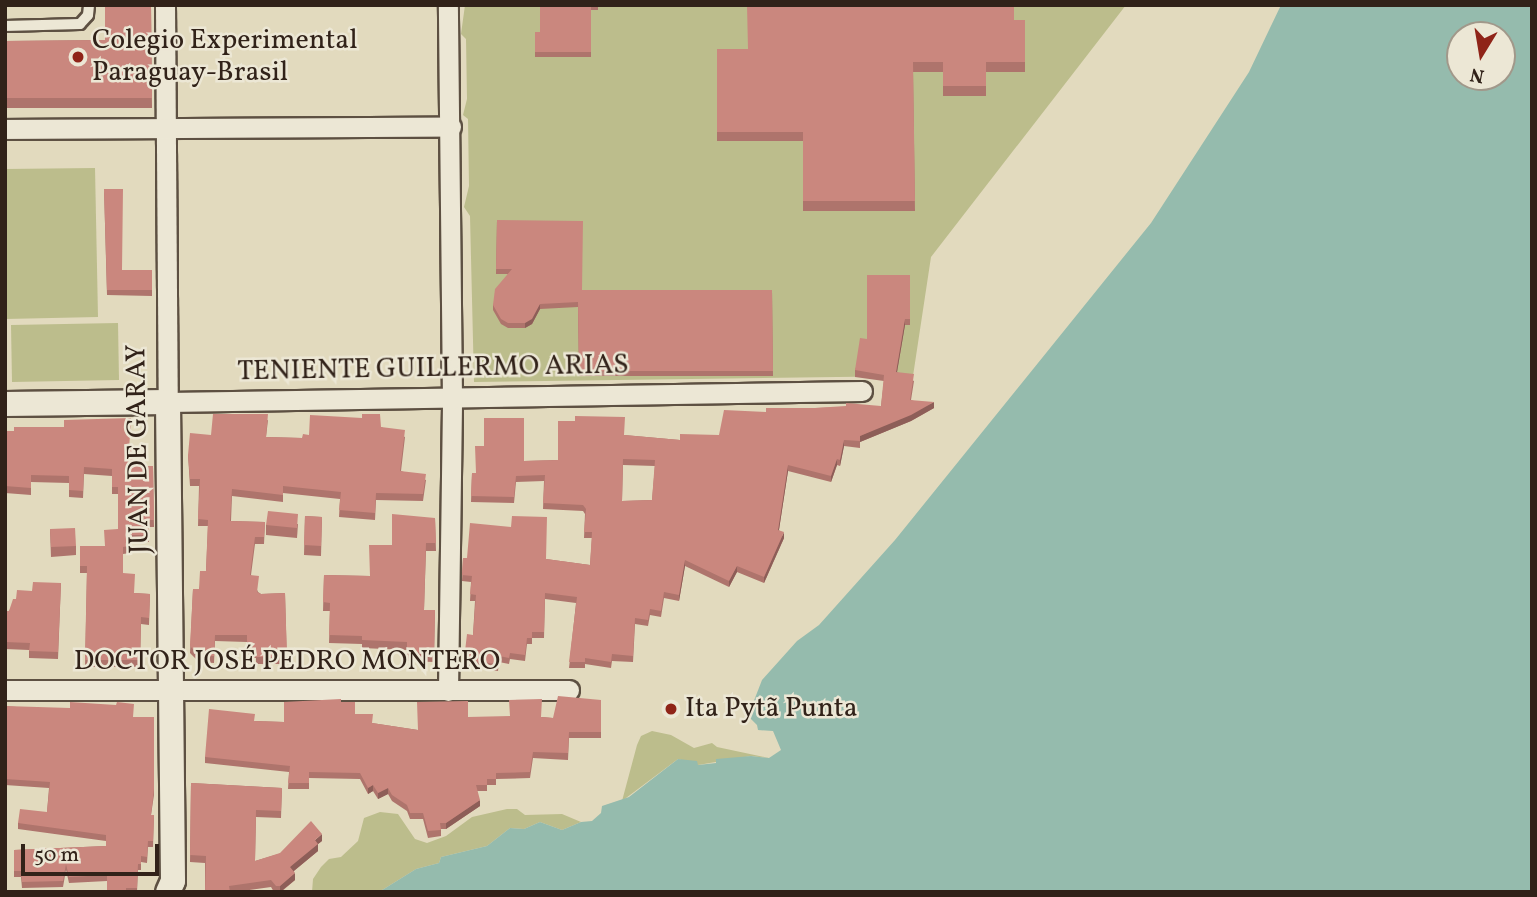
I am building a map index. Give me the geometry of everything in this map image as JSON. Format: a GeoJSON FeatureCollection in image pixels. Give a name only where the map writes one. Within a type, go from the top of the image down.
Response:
{"type":"FeatureCollection","features":[{"type":"Feature","properties":{"kind":"street","name":"JUAN DE GARAY"},"geometry":{"type":"LineString","coordinates":[[165,5],[173,881],[168,892]]}},
{"type":"Feature","properties":{"kind":"street"},"geometry":{"type":"LineString","coordinates":[[448,5],[452,399],[448,691]]}},
{"type":"Feature","properties":{"kind":"street"},"geometry":{"type":"LineString","coordinates":[[5,129],[165,126],[451,127]]}},
{"type":"Feature","properties":{"kind":"street","name":"TENIENTE GUILLERMO ARIAS"},"geometry":{"type":"LineString","coordinates":[[5,404],[862,391]]}},
{"type":"Feature","properties":{"kind":"street","name":"DOCTOR JOSÉ PEDRO MONTERO"},"geometry":{"type":"LineString","coordinates":[[5,690],[569,690]]}},
{"type":"Feature","properties":{"kind":"lane"},"geometry":{"type":"LineString","coordinates":[[5,26],[77,25],[86,19],[89,5]]}},
{"type":"Feature","properties":{"kind":"shaded area"},"geometry":{"type":"Polygon","coordinates":[[[465,5],[1126,5],[931,257],[913,376],[474,382],[470,216],[464,207],[469,186],[468,119],[463,115],[467,99],[466,39],[461,34],[465,5]]]}},
{"type":"Feature","properties":{"kind":"shaded area"},"geometry":{"type":"Polygon","coordinates":[[[1281,5],[1532,5],[1532,892],[379,892],[416,869],[439,863],[441,857],[487,846],[510,828],[524,829],[540,822],[562,830],[581,822],[592,821],[601,813],[602,806],[629,797],[678,759],[697,761],[698,765],[716,763],[716,759],[751,756],[769,758],[781,750],[773,731],[758,730],[748,716],[762,680],[797,641],[819,625],[895,540],[1151,223],[1249,72],[1281,5]]]}},
{"type":"Feature","properties":{"kind":"shaded area"},"geometry":{"type":"Polygon","coordinates":[[[95,168],[98,317],[5,319],[5,169],[95,168]]]}},
{"type":"Feature","properties":{"kind":"shaded area"},"geometry":{"type":"Polygon","coordinates":[[[118,323],[119,380],[12,382],[11,325],[118,323]]]}},
{"type":"Feature","properties":{"kind":"shaded area"},"geometry":{"type":"Polygon","coordinates":[[[652,731],[671,735],[694,748],[712,743],[717,747],[769,758],[751,756],[698,765],[678,759],[622,801],[637,745],[641,736],[652,731]]]}},
{"type":"Feature","properties":{"kind":"shaded area"},"geometry":{"type":"Polygon","coordinates":[[[517,809],[525,815],[562,814],[581,822],[562,830],[540,822],[524,829],[510,828],[487,846],[441,857],[439,863],[416,869],[379,892],[312,892],[313,879],[321,867],[329,859],[341,857],[358,841],[364,818],[380,812],[398,814],[415,839],[427,843],[446,836],[472,817],[517,809]]]}},
{"type":"Feature","properties":{"kind":"building","name":"Colegio Experimental Paraguay-Brasil"},"geometry":{"type":"Polygon","coordinates":[[[105,5],[151,5],[152,98],[5,98],[5,41],[105,40],[105,5]]]}},
{"type":"Feature","properties":{"kind":"building"},"geometry":{"type":"Polygon","coordinates":[[[540,5],[591,5],[591,52],[535,52],[535,32],[540,32],[540,5]]]}},
{"type":"Feature","properties":{"kind":"building"},"geometry":{"type":"Polygon","coordinates":[[[747,5],[1014,5],[1014,20],[1025,20],[1025,62],[986,62],[986,86],[943,86],[943,62],[913,62],[915,201],[803,201],[803,132],[717,132],[717,49],[748,49],[747,5]]]}},
{"type":"Feature","properties":{"kind":"building"},"geometry":{"type":"Polygon","coordinates":[[[104,189],[123,189],[122,270],[152,270],[152,290],[107,290],[104,189]]]}},
{"type":"Feature","properties":{"kind":"building"},"geometry":{"type":"Polygon","coordinates":[[[497,220],[583,221],[582,290],[772,290],[773,371],[579,371],[578,302],[540,304],[532,319],[525,323],[508,323],[501,319],[493,305],[495,289],[512,269],[496,269],[497,220]]]}},
{"type":"Feature","properties":{"kind":"building"},"geometry":{"type":"Polygon","coordinates":[[[867,275],[910,275],[910,319],[905,319],[896,372],[914,374],[910,400],[934,402],[911,415],[860,436],[860,441],[844,440],[840,460],[837,459],[831,476],[788,465],[778,530],[784,532],[764,577],[737,566],[729,581],[685,560],[679,595],[664,592],[661,611],[650,609],[648,620],[635,618],[633,656],[612,654],[611,662],[585,658],[585,662],[569,662],[577,597],[545,593],[544,632],[532,632],[532,638],[527,638],[525,655],[510,653],[509,658],[499,656],[498,664],[464,660],[467,634],[473,635],[476,595],[470,594],[472,576],[462,575],[463,558],[467,558],[470,523],[511,527],[512,516],[547,517],[546,559],[590,565],[592,532],[584,532],[586,509],[583,505],[543,503],[545,475],[516,476],[514,497],[471,496],[472,473],[476,473],[475,446],[484,446],[484,418],[524,418],[524,461],[558,460],[558,421],[575,421],[575,416],[625,417],[624,435],[680,440],[680,434],[719,435],[724,410],[766,412],[766,408],[815,408],[846,406],[846,403],[881,406],[884,375],[855,370],[860,338],[867,339],[867,275]],[[623,459],[622,501],[652,500],[655,460],[623,459]]]}},
{"type":"Feature","properties":{"kind":"building"},"geometry":{"type":"Polygon","coordinates":[[[213,414],[268,414],[266,437],[302,438],[303,434],[309,435],[310,415],[362,418],[362,414],[380,414],[381,427],[405,430],[400,471],[426,474],[423,494],[376,493],[375,513],[339,510],[341,492],[283,486],[283,495],[232,489],[230,521],[265,522],[264,537],[255,537],[250,575],[259,576],[257,592],[285,593],[287,657],[256,657],[256,651],[247,651],[247,635],[215,635],[214,656],[199,656],[190,646],[193,589],[199,589],[200,571],[206,571],[208,520],[198,519],[200,479],[190,479],[190,433],[211,435],[213,414]]]}},
{"type":"Feature","properties":{"kind":"building"},"geometry":{"type":"Polygon","coordinates":[[[131,418],[129,450],[140,450],[140,466],[153,466],[154,520],[149,520],[149,535],[130,535],[130,546],[123,547],[123,573],[135,574],[134,593],[150,594],[149,618],[141,617],[140,660],[85,660],[87,566],[80,566],[80,546],[105,546],[104,530],[118,529],[118,487],[112,487],[112,469],[84,467],[83,491],[69,490],[69,476],[31,475],[31,488],[5,486],[5,431],[14,431],[14,427],[64,427],[64,420],[131,418]]]}},
{"type":"Feature","properties":{"kind":"building"},"geometry":{"type":"Polygon","coordinates":[[[268,511],[298,514],[297,528],[266,525],[268,511]]]}},
{"type":"Feature","properties":{"kind":"building"},"geometry":{"type":"Polygon","coordinates":[[[392,514],[435,518],[436,543],[426,543],[424,610],[435,610],[434,653],[407,652],[407,642],[329,635],[330,603],[323,602],[324,575],[370,576],[369,545],[392,545],[392,514]]]}},
{"type":"Feature","properties":{"kind":"building"},"geometry":{"type":"Polygon","coordinates":[[[305,516],[322,517],[321,546],[304,545],[305,516]]]}},
{"type":"Feature","properties":{"kind":"building"},"geometry":{"type":"Polygon","coordinates":[[[75,528],[76,546],[51,547],[50,529],[75,528]]]}},
{"type":"Feature","properties":{"kind":"building"},"geometry":{"type":"Polygon","coordinates":[[[33,582],[61,583],[58,652],[29,651],[30,643],[5,642],[5,611],[9,611],[13,599],[16,599],[17,590],[32,591],[33,582]]]}},
{"type":"Feature","properties":{"kind":"building"},"geometry":{"type":"Polygon","coordinates":[[[558,696],[601,700],[601,732],[569,732],[568,753],[533,752],[530,772],[496,773],[496,779],[487,779],[487,785],[476,785],[480,800],[446,823],[440,823],[441,830],[428,831],[423,813],[410,813],[407,805],[392,795],[388,788],[378,793],[373,785],[368,788],[360,773],[309,772],[309,783],[288,783],[290,766],[205,757],[209,709],[255,714],[254,721],[284,722],[284,702],[341,699],[341,702],[355,702],[355,714],[373,714],[372,723],[418,730],[417,702],[468,701],[468,717],[510,716],[509,700],[542,699],[541,717],[553,718],[558,696]]]}},
{"type":"Feature","properties":{"kind":"building"},"geometry":{"type":"Polygon","coordinates":[[[70,702],[134,704],[133,717],[154,717],[154,789],[151,815],[154,815],[153,841],[148,841],[147,857],[141,856],[141,864],[138,864],[137,888],[126,888],[126,892],[107,892],[107,875],[69,877],[66,864],[63,881],[22,882],[21,871],[14,871],[14,850],[106,846],[106,835],[18,823],[20,809],[47,812],[50,782],[5,779],[5,706],[70,708],[70,702]]]}},
{"type":"Feature","properties":{"kind":"building"},"geometry":{"type":"Polygon","coordinates":[[[191,783],[282,788],[281,811],[256,810],[255,861],[280,853],[311,821],[322,834],[315,840],[318,844],[290,867],[295,873],[280,886],[276,886],[271,880],[229,886],[230,892],[205,892],[206,856],[190,855],[191,783]]]}},
{"type":"Feature","properties":{"kind":"place","name":"Colegio Experimental Paraguay-Brasil"},"geometry":{"type":"Point","coordinates":[78,57]}},
{"type":"Feature","properties":{"kind":"place","name":"Ita Pytã Punta"},"geometry":{"type":"Point","coordinates":[671,709]}}]}
